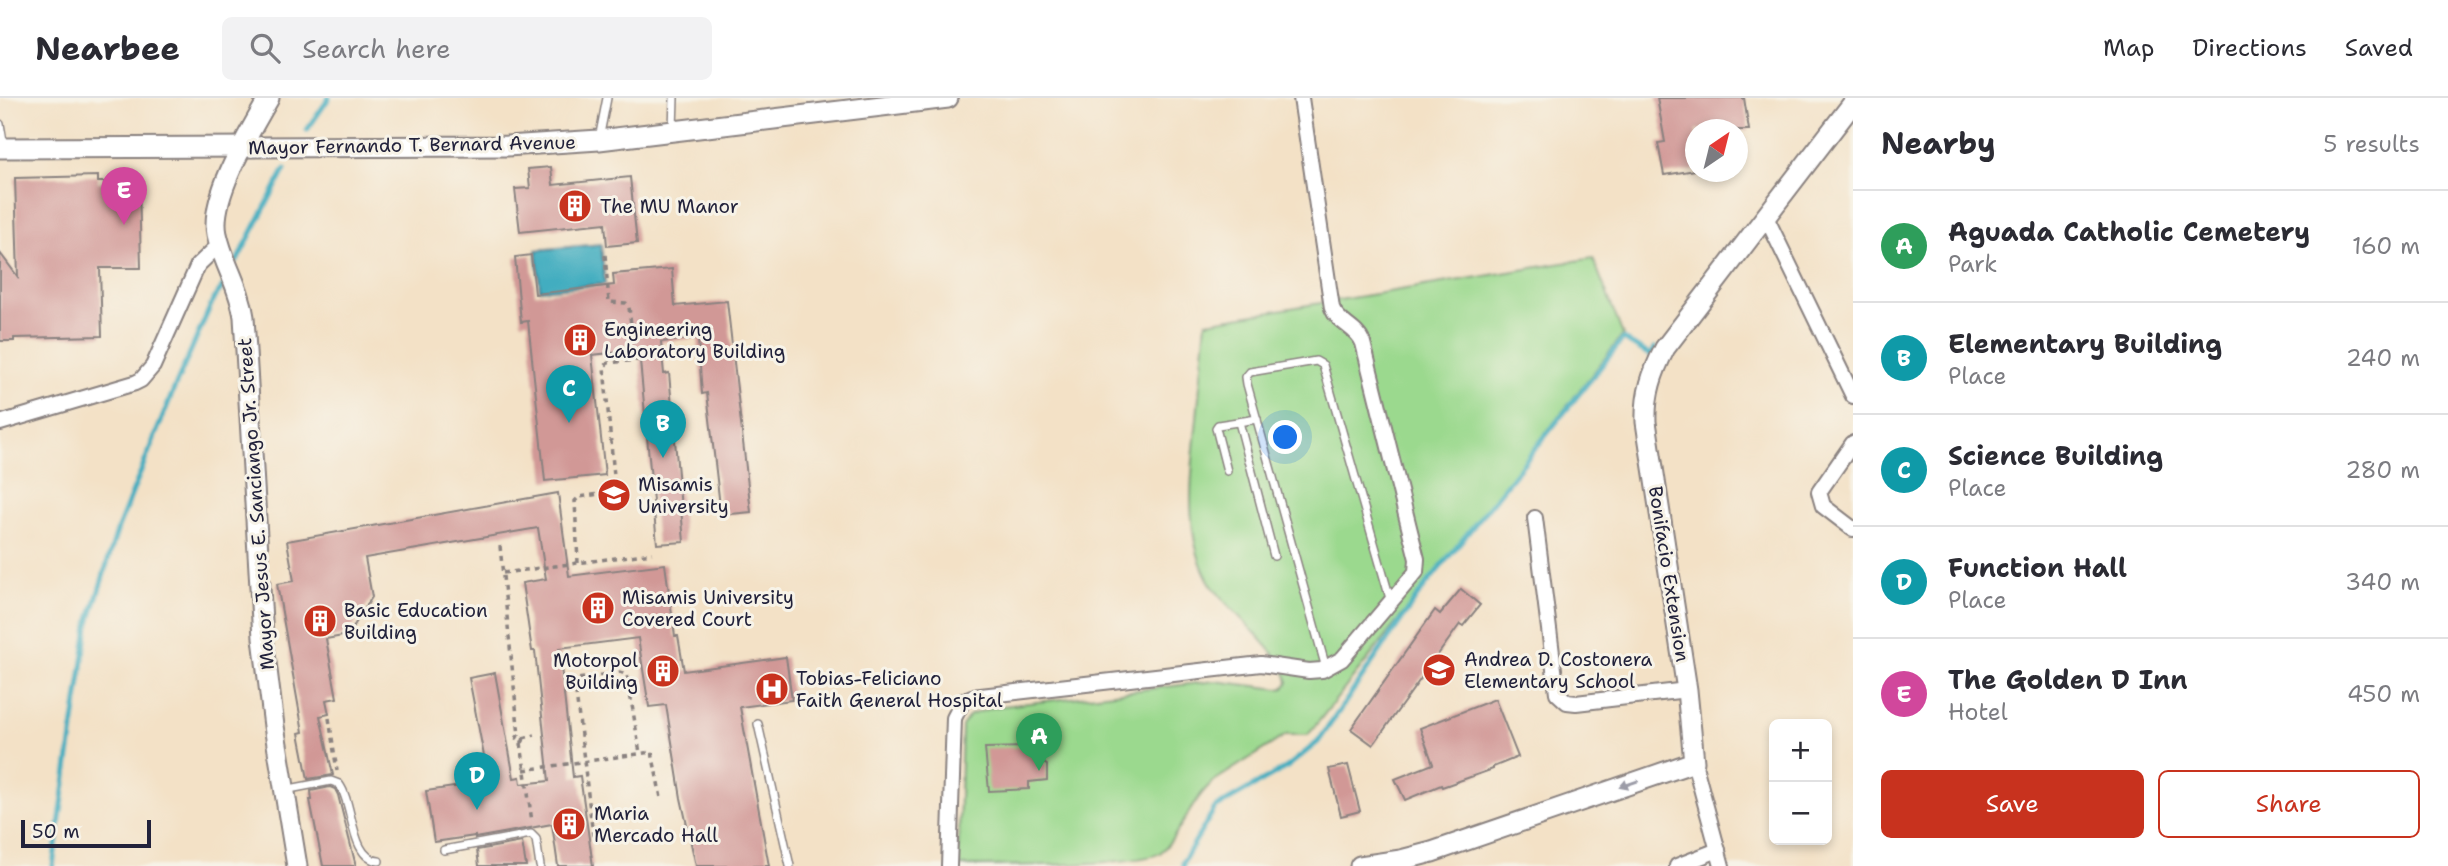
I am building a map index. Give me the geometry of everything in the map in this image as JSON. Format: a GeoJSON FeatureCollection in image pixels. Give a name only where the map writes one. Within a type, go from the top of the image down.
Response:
{"type":"FeatureCollection","features":[{"type":"Feature","properties":{"kind":"street","name":"Mayor Jesus E. Sanciango Jr. Street"},"geometry":{"type":"LineString","coordinates":[[269,98],[240,149],[218,204],[216,232],[238,289],[244,317],[263,638],[284,790],[298,866]]}},
{"type":"Feature","properties":{"kind":"street","name":"Mayor Fernando T. Bernard Avenue"},"geometry":{"type":"LineString","coordinates":[[2,148],[495,147],[673,131],[948,98]]}},
{"type":"Feature","properties":{"kind":"street"},"geometry":{"type":"LineString","coordinates":[[949,866],[954,718],[962,701],[972,697],[1245,665],[1279,665],[1309,671],[1326,668],[1342,659],[1412,578],[1418,565],[1363,343],[1357,332],[1338,319],[1332,308],[1301,98]]}},
{"type":"Feature","properties":{"kind":"street","name":"Bonifacio Extension"},"geometry":{"type":"LineString","coordinates":[[1694,762],[1687,690],[1646,422],[1645,404],[1649,384],[1665,348],[1853,103]]}},
{"type":"Feature","properties":{"kind":"street"},"geometry":{"type":"LineString","coordinates":[[1765,215],[1853,396]]}},
{"type":"Feature","properties":{"kind":"street"},"geometry":{"type":"LineString","coordinates":[[0,423],[141,380],[153,366],[198,265],[220,244]]}},
{"type":"Feature","properties":{"kind":"street"},"geometry":{"type":"LineString","coordinates":[[1853,443],[1819,492],[1823,506],[1853,529]]}},
{"type":"Feature","properties":{"kind":"street"},"geometry":{"type":"LineString","coordinates":[[1535,518],[1557,693],[1561,698],[1576,704],[1687,690]]}},
{"type":"Feature","properties":{"kind":"street"},"geometry":{"type":"LineString","coordinates":[[1360,866],[1432,852],[1694,762],[1723,866]]}},
{"type":"Feature","properties":{"kind":"street"},"geometry":{"type":"LineString","coordinates":[[1677,866],[1718,850]]}},
{"type":"Feature","properties":{"kind":"lane"},"geometry":{"type":"LineString","coordinates":[[599,139],[607,98]]}},
{"type":"Feature","properties":{"kind":"lane"},"geometry":{"type":"LineString","coordinates":[[673,131],[674,98]]}},
{"type":"Feature","properties":{"kind":"lane"},"geometry":{"type":"LineString","coordinates":[[0,124],[2,148]]}},
{"type":"Feature","properties":{"kind":"lane"},"geometry":{"type":"LineString","coordinates":[[1326,668],[1246,380],[1248,374],[1316,361],[1323,365],[1391,602]]}},
{"type":"Feature","properties":{"kind":"lane"},"geometry":{"type":"LineString","coordinates":[[1227,471],[1216,428],[1219,425],[1257,419]]}},
{"type":"Feature","properties":{"kind":"lane"},"geometry":{"type":"LineString","coordinates":[[1239,422],[1274,556]]}},
{"type":"Feature","properties":{"kind":"lane"},"geometry":{"type":"LineString","coordinates":[[758,724],[790,866]]}},
{"type":"Feature","properties":{"kind":"lane"},"geometry":{"type":"LineString","coordinates":[[284,790],[331,781],[339,784],[346,797],[362,853],[370,860],[379,861]]}},
{"type":"Feature","properties":{"kind":"lane"},"geometry":{"type":"LineString","coordinates":[[444,850],[534,835],[537,839],[540,866]]}},
{"type":"Feature","properties":{"kind":"path"},"geometry":{"type":"LineString","coordinates":[[605,255],[609,302],[626,303],[629,307],[635,360]]}},
{"type":"Feature","properties":{"kind":"path"},"geometry":{"type":"LineString","coordinates":[[578,563],[575,500],[612,492],[615,487],[604,367],[608,363],[684,355]]}},
{"type":"Feature","properties":{"kind":"path"},"geometry":{"type":"LineString","coordinates":[[500,546],[520,739],[534,835]]}},
{"type":"Feature","properties":{"kind":"path"},"geometry":{"type":"LineString","coordinates":[[503,573],[652,553]]}},
{"type":"Feature","properties":{"kind":"path"},"geometry":{"type":"LineString","coordinates":[[593,836],[576,680],[622,672],[627,675],[640,753]]}},
{"type":"Feature","properties":{"kind":"path"},"geometry":{"type":"LineString","coordinates":[[329,718],[339,784]]}},
{"type":"Feature","properties":{"kind":"path"},"geometry":{"type":"LineString","coordinates":[[510,740],[535,735]]}},
{"type":"Feature","properties":{"kind":"path"},"geometry":{"type":"LineString","coordinates":[[524,770],[652,752],[661,798]]}},
{"type":"Feature","properties":{"kind":"green space"},"geometry":{"type":"Polygon","coordinates":[[[1593,258],[1623,335],[1308,735],[1286,735],[1214,781],[1198,798],[1174,837],[1160,853],[1124,861],[1095,863],[958,866],[962,726],[970,715],[994,707],[1215,681],[1279,689],[1284,688],[1288,682],[1276,657],[1209,581],[1195,543],[1191,480],[1206,322],[1593,258]]]}},
{"type":"Feature","properties":{"kind":"water"},"geometry":{"type":"Polygon","coordinates":[[[601,244],[605,284],[540,290],[536,250],[601,244]]]}},
{"type":"Feature","properties":{"kind":"building"},"geometry":{"type":"Polygon","coordinates":[[[1657,98],[1744,98],[1747,119],[1685,119],[1685,172],[1664,175],[1658,143],[1665,142],[1657,98]]]}},
{"type":"Feature","properties":{"kind":"building","name":"The MU Manor"},"geometry":{"type":"Polygon","coordinates":[[[551,167],[553,185],[630,177],[637,243],[607,246],[605,223],[520,232],[515,189],[530,188],[528,169],[551,167]]]}},
{"type":"Feature","properties":{"kind":"building"},"geometry":{"type":"Polygon","coordinates":[[[98,176],[98,182],[139,182],[141,268],[100,268],[102,336],[14,338],[14,341],[0,341],[0,253],[18,277],[15,178],[98,176]]]}},
{"type":"Feature","properties":{"kind":"building"},"geometry":{"type":"Polygon","coordinates":[[[531,255],[535,294],[614,285],[613,274],[672,269],[675,306],[727,301],[751,512],[721,515],[707,393],[702,394],[698,338],[661,342],[664,374],[669,373],[684,542],[657,544],[639,350],[592,355],[605,475],[545,481],[528,321],[521,322],[515,257],[531,255]]]}},
{"type":"Feature","properties":{"kind":"building"},"geometry":{"type":"Polygon","coordinates":[[[558,493],[569,576],[665,564],[675,636],[678,636],[684,671],[786,657],[792,700],[740,707],[769,866],[696,866],[681,798],[666,705],[649,707],[638,638],[559,648],[573,777],[580,776],[593,866],[558,866],[552,824],[475,838],[434,842],[426,791],[489,782],[469,678],[495,673],[514,778],[520,777],[521,784],[549,781],[535,651],[532,651],[522,583],[546,579],[538,528],[365,558],[372,597],[348,635],[326,639],[337,698],[326,700],[329,714],[320,716],[333,775],[308,779],[299,733],[303,732],[277,584],[294,581],[287,541],[558,493]]]}},
{"type":"Feature","properties":{"kind":"building"},"geometry":{"type":"Polygon","coordinates":[[[1461,589],[1480,605],[1463,626],[1460,624],[1373,745],[1351,729],[1435,610],[1440,614],[1461,589]]]}},
{"type":"Feature","properties":{"kind":"building"},"geometry":{"type":"Polygon","coordinates":[[[1495,699],[1518,757],[1493,769],[1442,787],[1441,785],[1405,800],[1395,779],[1433,764],[1420,728],[1495,699]]]}},
{"type":"Feature","properties":{"kind":"building"},"geometry":{"type":"Polygon","coordinates":[[[1027,747],[1027,754],[1047,765],[1047,780],[1029,782],[1029,789],[989,791],[985,748],[1027,747]]]}},
{"type":"Feature","properties":{"kind":"building"},"geometry":{"type":"Polygon","coordinates":[[[1348,765],[1360,811],[1341,816],[1329,769],[1348,765]]]}},
{"type":"Feature","properties":{"kind":"building"},"geometry":{"type":"Polygon","coordinates":[[[330,787],[335,789],[338,795],[356,866],[323,866],[310,800],[311,791],[330,787]]]}},
{"type":"Feature","properties":{"kind":"building"},"geometry":{"type":"Polygon","coordinates":[[[522,842],[526,866],[479,866],[477,850],[522,842]]]}},
{"type":"Feature","properties":{"kind":"waterway"},"geometry":{"type":"LineString","coordinates":[[307,130],[329,98]]}},
{"type":"Feature","properties":{"kind":"waterway"},"geometry":{"type":"LineString","coordinates":[[237,261],[285,169]]}},
{"type":"Feature","properties":{"kind":"waterway"},"geometry":{"type":"LineString","coordinates":[[53,866],[88,626],[118,528],[174,389],[214,298],[228,280]]}},
{"type":"Feature","properties":{"kind":"waterway"},"geometry":{"type":"LineString","coordinates":[[1183,866],[1215,808],[1287,767],[1318,742],[1419,594],[1623,339],[1650,355],[1655,348]]}},
{"type":"Feature","properties":{"kind":"place","name":"The MU Manor"},"geometry":{"type":"Point","coordinates":[575,206]}},
{"type":"Feature","properties":{"kind":"place","name":"The Golden D Inn"},"geometry":{"type":"Point","coordinates":[124,225]}},
{"type":"Feature","properties":{"kind":"place","name":"Engineering Laboratory Building"},"geometry":{"type":"Point","coordinates":[580,340]}},
{"type":"Feature","properties":{"kind":"place","name":"Science Building"},"geometry":{"type":"Point","coordinates":[569,423]}},
{"type":"Feature","properties":{"kind":"place","name":"Elementary Building"},"geometry":{"type":"Point","coordinates":[663,458]}},
{"type":"Feature","properties":{"kind":"place","name":"Misamis University"},"geometry":{"type":"Point","coordinates":[614,495]}},
{"type":"Feature","properties":{"kind":"place","name":"Misamis University Covered Court"},"geometry":{"type":"Point","coordinates":[598,608]}},
{"type":"Feature","properties":{"kind":"place","name":"Basic Education Building"},"geometry":{"type":"Point","coordinates":[320,621]}},
{"type":"Feature","properties":{"kind":"place","name":"Andrea D. Costonera Elementary School"},"geometry":{"type":"Point","coordinates":[1439,670]}},
{"type":"Feature","properties":{"kind":"place","name":"Motorpol Building"},"geometry":{"type":"Point","coordinates":[663,671]}},
{"type":"Feature","properties":{"kind":"place","name":"Tobias-Feliciano Faith General Hospital"},"geometry":{"type":"Point","coordinates":[772,689]}},
{"type":"Feature","properties":{"kind":"place","name":"Aguada Catholic Cemetery"},"geometry":{"type":"Point","coordinates":[1039,771]}},
{"type":"Feature","properties":{"kind":"place","name":"Function Hall"},"geometry":{"type":"Point","coordinates":[477,810]}},
{"type":"Feature","properties":{"kind":"place","name":"Maria Mercado Hall"},"geometry":{"type":"Point","coordinates":[569,824]}}]}
